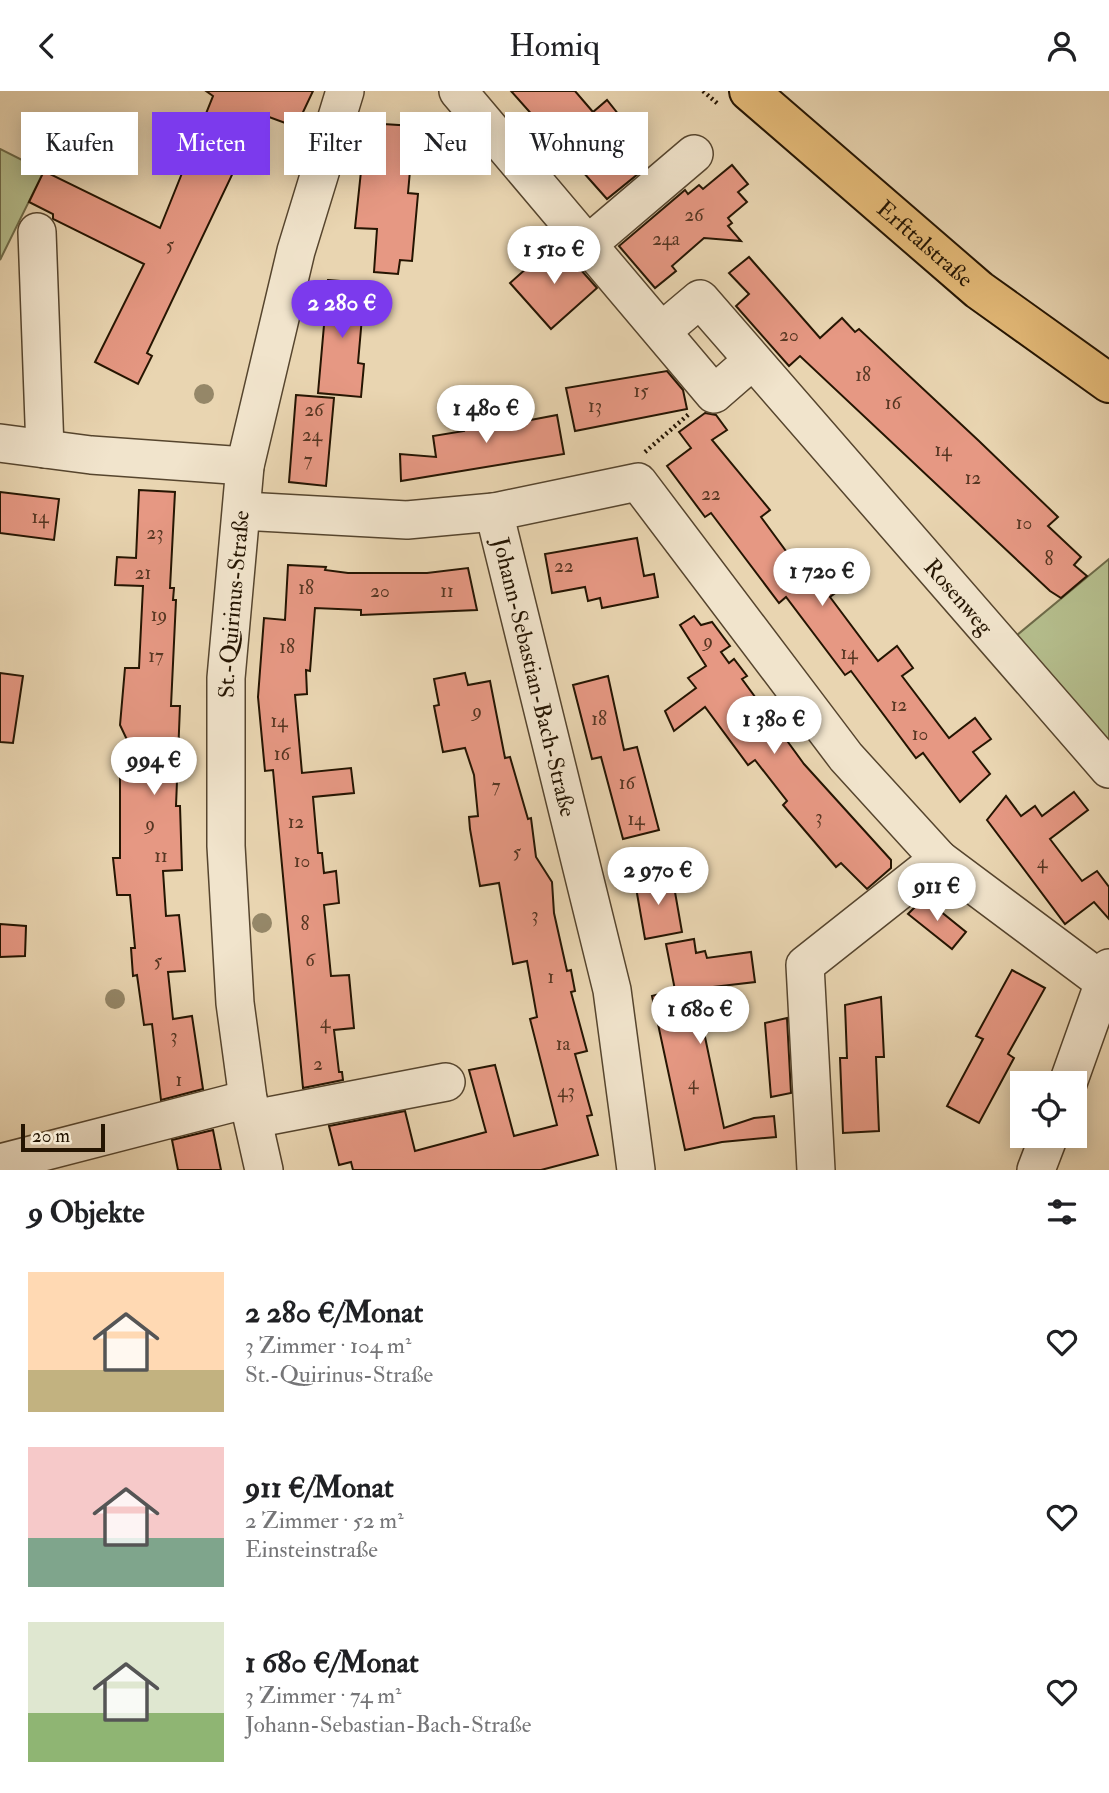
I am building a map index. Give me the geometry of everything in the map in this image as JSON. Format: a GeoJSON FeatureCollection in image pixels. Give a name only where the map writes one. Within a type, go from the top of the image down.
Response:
{"type":"FeatureCollection","features":[{"type":"Feature","properties":{"kind":"main road","name":"Erfttalstraße"},"geometry":{"type":"LineString","coordinates":[[750,91],[979,290],[1109,383]]}},
{"type":"Feature","properties":{"kind":"street","name":"St.-Quirinus-Straße"},"geometry":{"type":"LineString","coordinates":[[264,1170],[251,1109],[235,1003],[226,846],[226,678],[245,466],[296,251],[345,91]]}},
{"type":"Feature","properties":{"kind":"street"},"geometry":{"type":"LineString","coordinates":[[458,91],[714,394],[752,361]]}},
{"type":"Feature","properties":{"kind":"street"},"geometry":{"type":"LineString","coordinates":[[586,245],[694,154]]}},
{"type":"Feature","properties":{"kind":"street"},"geometry":{"type":"LineString","coordinates":[[37,232],[45,449]]}},
{"type":"Feature","properties":{"kind":"street","name":"Rosenweg"},"geometry":{"type":"LineString","coordinates":[[662,331],[700,299],[1109,769]]}},
{"type":"Feature","properties":{"kind":"street"},"geometry":{"type":"LineString","coordinates":[[0,443],[245,466]]}},
{"type":"Feature","properties":{"kind":"street"},"geometry":{"type":"LineString","coordinates":[[243,510],[407,520],[494,512],[638,482],[846,757],[939,859],[1107,975],[1072,1071]]}},
{"type":"Feature","properties":{"kind":"street","name":"Johann-Sebastian-Bach-Straße"},"geometry":{"type":"LineString","coordinates":[[494,512],[612,990],[636,1170]]}},
{"type":"Feature","properties":{"kind":"street"},"geometry":{"type":"LineString","coordinates":[[816,1170],[805,965],[939,859]]}},
{"type":"Feature","properties":{"kind":"street"},"geometry":{"type":"LineString","coordinates":[[0,1163],[251,1109],[446,1082]]}},
{"type":"Feature","properties":{"kind":"street"},"geometry":{"type":"LineString","coordinates":[[1036,1170],[1044,1148]]}},
{"type":"Feature","properties":{"kind":"path"},"geometry":{"type":"LineString","coordinates":[[638,482],[642,455],[714,394]]}},
{"type":"Feature","properties":{"kind":"green space"},"geometry":{"type":"Polygon","coordinates":[[[0,149],[21,160],[21,175],[42,175],[0,260],[0,149]]]}},
{"type":"Feature","properties":{"kind":"green space"},"geometry":{"type":"Polygon","coordinates":[[[1109,559],[1109,750],[1011,640],[1109,559]]]}},
{"type":"Feature","properties":{"kind":"building"},"geometry":{"type":"Polygon","coordinates":[[[206,91],[313,91],[303,112],[284,112],[284,123],[270,117],[270,112],[207,112],[213,96],[206,91]]]}},
{"type":"Feature","properties":{"kind":"building"},"geometry":{"type":"Polygon","coordinates":[[[511,91],[575,91],[593,112],[530,112],[511,91]]]}},
{"type":"Feature","properties":{"kind":"building"},"geometry":{"type":"Polygon","coordinates":[[[607,100],[617,112],[593,112],[607,100]]]}},
{"type":"Feature","properties":{"kind":"building"},"geometry":{"type":"Polygon","coordinates":[[[386,124],[400,125],[400,175],[410,175],[408,193],[418,194],[412,261],[400,260],[398,274],[374,272],[377,229],[355,228],[361,175],[386,175],[386,124]]]}},
{"type":"Feature","properties":{"kind":"building"},"geometry":{"type":"Polygon","coordinates":[[[732,165],[748,184],[738,192],[747,202],[728,218],[732,223],[728,226],[741,241],[704,238],[672,266],[676,271],[655,288],[619,246],[685,190],[688,194],[699,185],[703,189],[732,165]]]}},
{"type":"Feature","properties":{"kind":"building"},"geometry":{"type":"Polygon","coordinates":[[[42,175],[52,175],[160,228],[181,175],[232,175],[147,353],[152,356],[138,384],[95,362],[144,264],[53,219],[53,214],[29,202],[42,175]]]}},
{"type":"Feature","properties":{"kind":"building"},"geometry":{"type":"Polygon","coordinates":[[[586,175],[637,175],[607,199],[586,175]]]}},
{"type":"Feature","properties":{"kind":"building"},"geometry":{"type":"Polygon","coordinates":[[[556,242],[597,288],[551,329],[510,283],[556,242]]]}},
{"type":"Feature","properties":{"kind":"building"},"geometry":{"type":"Polygon","coordinates":[[[749,257],[820,338],[842,318],[855,332],[859,329],[979,441],[1058,517],[1048,526],[1081,557],[1074,565],[1087,576],[1061,598],[1050,591],[800,356],[789,366],[736,306],[749,294],[729,273],[749,257]]]}},
{"type":"Feature","properties":{"kind":"building"},"geometry":{"type":"Polygon","coordinates":[[[328,280],[365,283],[358,363],[364,364],[361,397],[318,393],[328,280]]]}},
{"type":"Feature","properties":{"kind":"building"},"geometry":{"type":"Polygon","coordinates":[[[667,371],[683,390],[687,409],[575,431],[566,388],[667,371]]]}},
{"type":"Feature","properties":{"kind":"building"},"geometry":{"type":"Polygon","coordinates":[[[296,395],[334,398],[326,486],[289,482],[296,395]]]}},
{"type":"Feature","properties":{"kind":"building"},"geometry":{"type":"Polygon","coordinates":[[[489,402],[493,427],[557,415],[564,454],[401,481],[400,454],[436,457],[433,436],[464,431],[460,407],[489,402]]]}},
{"type":"Feature","properties":{"kind":"building"},"geometry":{"type":"Polygon","coordinates":[[[705,413],[716,415],[727,430],[712,440],[770,510],[761,517],[808,581],[837,559],[853,580],[830,597],[878,661],[897,646],[913,668],[902,676],[949,738],[975,718],[991,739],[973,752],[990,774],[960,802],[923,753],[916,758],[851,671],[845,675],[786,597],[779,603],[711,513],[705,517],[667,466],[691,448],[679,432],[705,413]]]}},
{"type":"Feature","properties":{"kind":"building"},"geometry":{"type":"Polygon","coordinates":[[[139,490],[175,492],[170,588],[174,588],[173,600],[176,600],[171,706],[180,706],[176,806],[180,806],[182,870],[163,871],[166,916],[179,915],[185,971],[168,972],[173,1019],[192,1016],[203,1089],[161,1100],[152,1024],[144,1025],[137,975],[133,976],[131,948],[135,948],[130,895],[117,895],[113,858],[120,858],[120,763],[138,763],[120,725],[125,668],[139,668],[143,586],[115,585],[117,557],[136,558],[139,490]]]}},
{"type":"Feature","properties":{"kind":"building"},"geometry":{"type":"Polygon","coordinates":[[[0,492],[59,499],[54,540],[0,533],[0,492]]]}},
{"type":"Feature","properties":{"kind":"building"},"geometry":{"type":"Polygon","coordinates":[[[637,538],[644,576],[654,574],[658,597],[602,608],[600,598],[588,601],[585,587],[552,593],[545,554],[637,538]]]}},
{"type":"Feature","properties":{"kind":"building"},"geometry":{"type":"Polygon","coordinates":[[[288,565],[326,567],[325,570],[348,573],[427,573],[468,568],[477,610],[361,615],[361,610],[315,608],[310,671],[306,670],[307,694],[295,695],[302,773],[351,768],[354,793],[313,797],[318,853],[322,853],[324,873],[336,871],[339,903],[324,905],[331,976],[349,975],[354,1028],[334,1030],[339,1072],[342,1072],[343,1080],[303,1088],[273,770],[265,771],[258,697],[264,618],[285,620],[288,565]]]}},
{"type":"Feature","properties":{"kind":"building"},"geometry":{"type":"Polygon","coordinates":[[[694,616],[701,625],[712,622],[730,646],[721,652],[729,663],[734,659],[747,676],[742,679],[804,764],[891,860],[891,868],[867,889],[841,863],[836,867],[783,805],[787,801],[755,760],[748,765],[705,707],[674,731],[665,711],[696,688],[688,678],[706,666],[680,625],[694,616]]]}},
{"type":"Feature","properties":{"kind":"building"},"geometry":{"type":"Polygon","coordinates":[[[0,673],[23,676],[13,743],[0,742],[0,673]]]}},
{"type":"Feature","properties":{"kind":"building"},"geometry":{"type":"Polygon","coordinates":[[[465,673],[468,685],[490,681],[505,758],[510,757],[528,819],[531,818],[536,857],[552,882],[554,913],[567,971],[571,970],[575,991],[571,992],[587,1051],[575,1054],[592,1115],[587,1116],[598,1155],[541,1170],[353,1170],[351,1162],[339,1165],[329,1126],[405,1111],[415,1151],[486,1132],[469,1070],[495,1065],[514,1136],[557,1125],[530,1019],[537,1017],[527,961],[513,964],[499,883],[480,886],[469,817],[478,816],[474,775],[465,748],[443,752],[434,706],[439,705],[434,679],[465,673]]]}},
{"type":"Feature","properties":{"kind":"building"},"geometry":{"type":"Polygon","coordinates":[[[608,676],[624,750],[637,747],[659,830],[623,839],[601,757],[592,759],[573,685],[608,676]]]}},
{"type":"Feature","properties":{"kind":"building"},"geometry":{"type":"Polygon","coordinates":[[[1074,792],[1088,810],[1050,839],[1082,881],[1097,871],[1109,887],[1109,919],[1094,902],[1065,924],[987,820],[1006,796],[1021,816],[1035,806],[1042,816],[1074,792]]]}},
{"type":"Feature","properties":{"kind":"building"},"geometry":{"type":"Polygon","coordinates":[[[672,875],[682,932],[645,939],[635,882],[672,875]]]}},
{"type":"Feature","properties":{"kind":"building"},"geometry":{"type":"Polygon","coordinates":[[[924,898],[966,932],[952,949],[908,914],[924,898]]]}},
{"type":"Feature","properties":{"kind":"building"},"geometry":{"type":"Polygon","coordinates":[[[0,924],[26,926],[25,956],[0,957],[0,924]]]}},
{"type":"Feature","properties":{"kind":"building"},"geometry":{"type":"Polygon","coordinates":[[[694,939],[696,953],[705,951],[707,958],[751,952],[755,982],[695,989],[724,1128],[754,1118],[774,1116],[776,1137],[722,1142],[685,1150],[652,996],[675,990],[666,944],[694,939]]]}},
{"type":"Feature","properties":{"kind":"building"},"geometry":{"type":"Polygon","coordinates":[[[1012,970],[1045,988],[1008,1054],[1014,1058],[979,1123],[947,1106],[983,1039],[976,1036],[1012,970]]]}},
{"type":"Feature","properties":{"kind":"building"},"geometry":{"type":"Polygon","coordinates":[[[881,997],[884,1057],[876,1057],[879,1131],[843,1133],[840,1058],[847,1058],[845,1005],[881,997]]]}},
{"type":"Feature","properties":{"kind":"building"},"geometry":{"type":"Polygon","coordinates":[[[787,1018],[791,1093],[771,1097],[765,1023],[787,1018]]]}},
{"type":"Feature","properties":{"kind":"building"},"geometry":{"type":"Polygon","coordinates":[[[213,1130],[221,1170],[178,1170],[172,1140],[213,1130]]]}}]}
